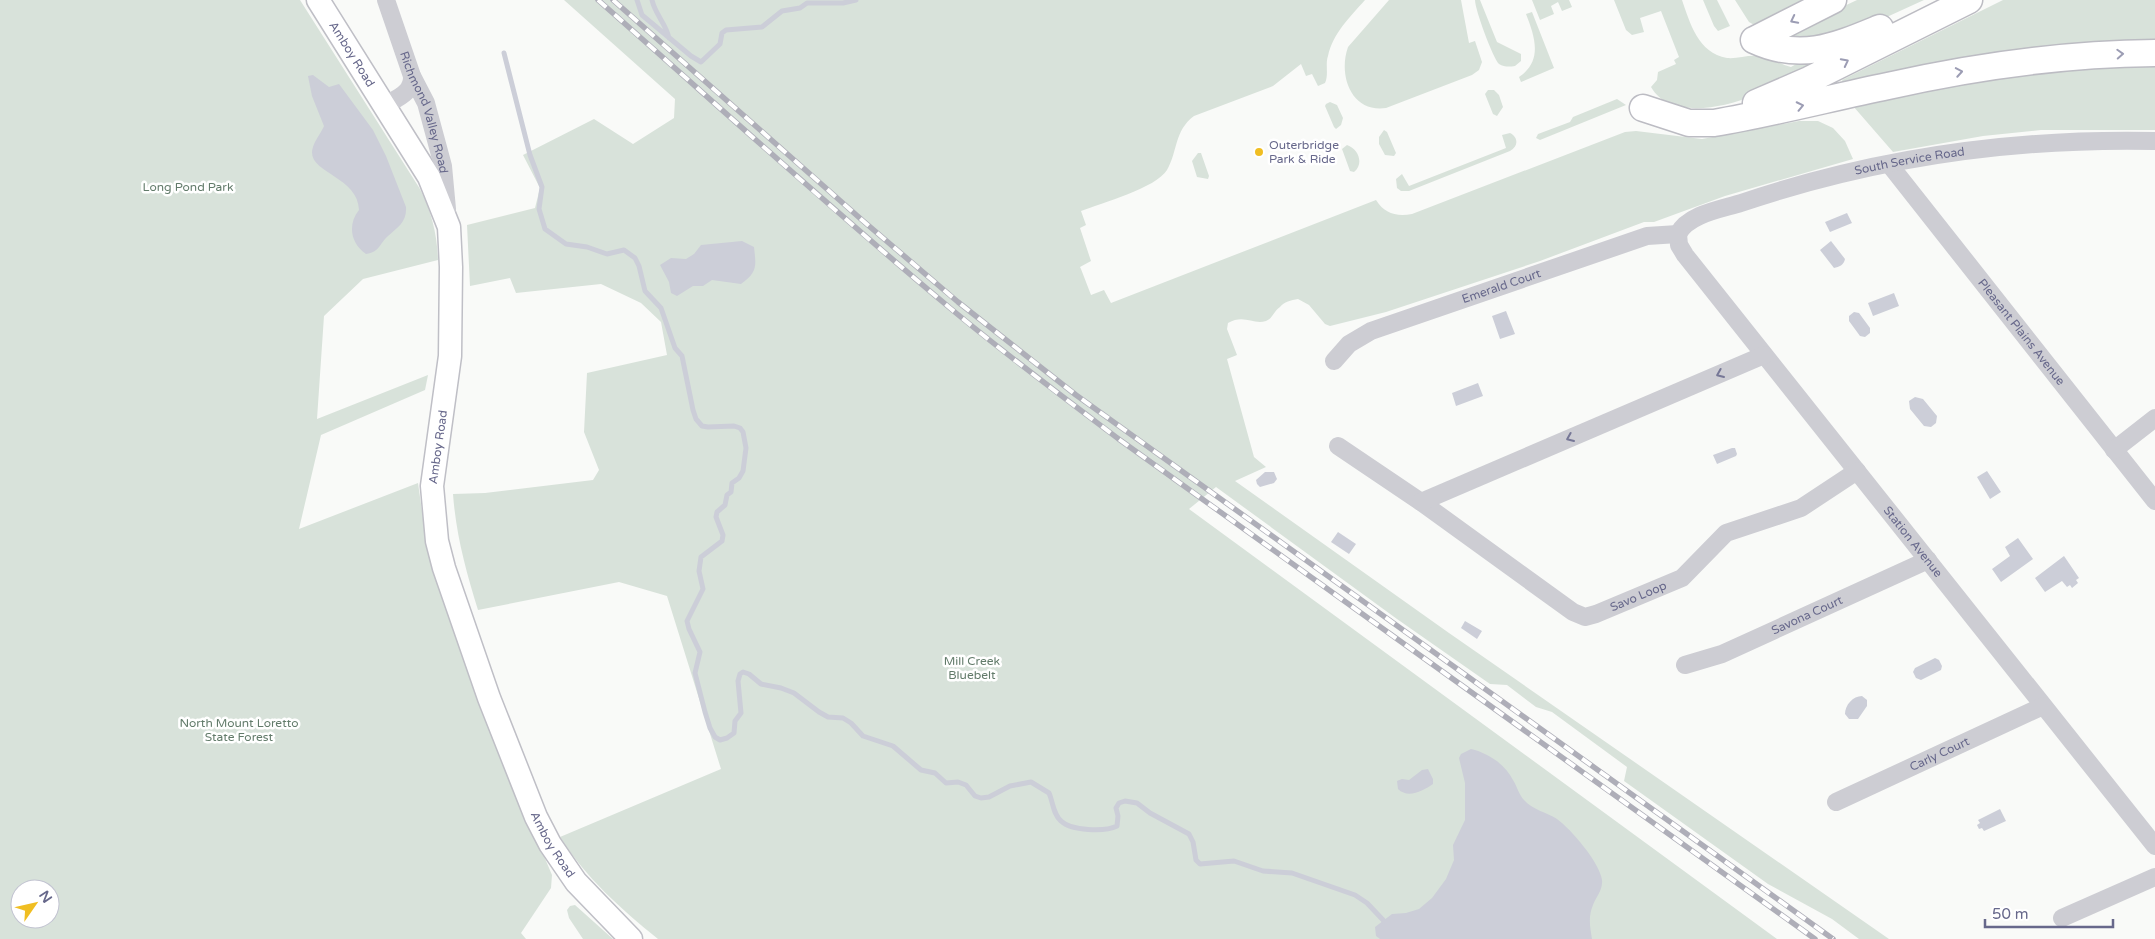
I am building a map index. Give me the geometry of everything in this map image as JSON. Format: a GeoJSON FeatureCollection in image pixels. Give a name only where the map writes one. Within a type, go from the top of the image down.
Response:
{"type":"FeatureCollection","features":[{"type":"Feature","properties":{"kind":"highway"},"geometry":{"type":"LineString","coordinates":[[1833,0],[1754,40],[1787,51],[1816,51],[1863,35],[1944,0]]}},
{"type":"Feature","properties":{"kind":"highway"},"geometry":{"type":"LineString","coordinates":[[1969,0],[1833,69],[1768,98],[1719,113],[1655,112],[1689,123],[1714,123],[1897,84],[1993,66],[2062,58],[2155,53]]}},
{"type":"Feature","properties":{"kind":"main road","name":"Amboy Road"},"geometry":{"type":"LineString","coordinates":[[318,0],[429,177],[449,226],[451,342],[448,385],[432,486],[437,541],[444,568],[489,698],[536,817],[550,844],[576,882],[631,939]]}},
{"type":"Feature","properties":{"kind":"street","name":"Richmond Valley Road"},"geometry":{"type":"LineString","coordinates":[[386,0],[412,76],[426,102],[442,166],[449,226]]}},
{"type":"Feature","properties":{"kind":"street"},"geometry":{"type":"LineString","coordinates":[[384,106],[408,91],[412,82],[412,76]]}},
{"type":"Feature","properties":{"kind":"street","name":"South Service Road"},"geometry":{"type":"LineString","coordinates":[[1678,234],[1684,225],[1697,218],[1756,198],[1824,178],[1889,164],[2026,144],[2112,140],[2155,141]]}},
{"type":"Feature","properties":{"kind":"street","name":"Pleasant Plains Avenue"},"geometry":{"type":"LineString","coordinates":[[1889,164],[2155,501]]}},
{"type":"Feature","properties":{"kind":"street","name":"Station Avenue"},"geometry":{"type":"LineString","coordinates":[[1678,234],[1679,245],[1685,255],[2155,846]]}},
{"type":"Feature","properties":{"kind":"street","name":"Emerald Court"},"geometry":{"type":"LineString","coordinates":[[1334,361],[1349,344],[1371,331],[1647,236],[1678,234]]}},
{"type":"Feature","properties":{"kind":"street"},"geometry":{"type":"LineString","coordinates":[[1422,502],[1764,355]]}},
{"type":"Feature","properties":{"kind":"street"},"geometry":{"type":"LineString","coordinates":[[2114,450],[2155,418]]}},
{"type":"Feature","properties":{"kind":"street","name":"Savo Loop"},"geometry":{"type":"LineString","coordinates":[[1338,446],[1422,502],[1573,612],[1585,617],[1682,578],[1726,533],[1800,508],[1857,471]]}},
{"type":"Feature","properties":{"kind":"street","name":"Savona Court"},"geometry":{"type":"LineString","coordinates":[[1685,665],[1722,654],[1928,560]]}},
{"type":"Feature","properties":{"kind":"street","name":"Carly Court"},"geometry":{"type":"LineString","coordinates":[[1836,802],[2043,706]]}},
{"type":"Feature","properties":{"kind":"street"},"geometry":{"type":"LineString","coordinates":[[2062,918],[2155,877]]}},
{"type":"Feature","properties":{"kind":"green space"},"geometry":{"type":"Polygon","coordinates":[[[0,0],[300,0],[420,189],[433,224],[438,260],[363,279],[324,316],[317,419],[428,375],[425,390],[321,435],[299,529],[418,483],[427,546],[481,707],[552,875],[551,888],[521,933],[526,939],[0,939],[0,0]]]}},
{"type":"Feature","properties":{"kind":"green space","name":"Mill Creek Bluebelt"},"geometry":{"type":"Polygon","coordinates":[[[564,0],[1365,0],[1343,26],[1330,48],[1325,83],[1318,86],[1312,74],[1306,76],[1301,64],[1273,86],[1194,116],[1183,128],[1167,170],[1161,177],[1140,189],[1081,211],[1086,225],[1080,228],[1091,261],[1080,267],[1091,295],[1104,290],[1111,303],[1376,200],[1391,213],[1401,215],[1412,214],[1625,132],[1636,131],[1702,139],[1799,121],[1818,121],[1833,128],[1845,141],[1853,159],[1725,196],[1654,222],[1644,222],[1540,261],[1386,312],[1330,326],[1325,324],[1309,305],[1298,299],[1284,304],[1266,321],[1257,322],[1239,319],[1228,323],[1227,329],[1237,355],[1227,359],[1254,457],[1266,467],[1235,481],[1449,633],[1889,939],[1859,939],[1832,919],[1768,884],[1624,781],[1627,767],[1552,712],[1536,707],[1507,685],[1490,684],[1397,619],[1216,487],[1189,509],[1777,939],[658,939],[605,892],[581,866],[560,837],[721,769],[667,596],[619,582],[478,610],[462,553],[454,509],[453,494],[485,493],[593,480],[599,470],[584,432],[587,373],[667,355],[661,322],[641,303],[601,284],[516,293],[510,278],[470,286],[467,225],[535,208],[540,188],[523,155],[594,119],[633,144],[674,118],[675,99],[564,0]]]}},
{"type":"Feature","properties":{"kind":"green space"},"geometry":{"type":"Polygon","coordinates":[[[1389,0],[1461,0],[1469,43],[1475,41],[1482,62],[1479,70],[1472,75],[1386,108],[1374,108],[1364,105],[1350,90],[1346,80],[1345,58],[1348,47],[1389,0]]]}},
{"type":"Feature","properties":{"kind":"green space"},"geometry":{"type":"Polygon","coordinates":[[[1475,0],[1480,0],[1497,42],[1521,54],[1521,61],[1515,66],[1503,66],[1496,60],[1481,23],[1475,0]]]}},
{"type":"Feature","properties":{"kind":"green space"},"geometry":{"type":"Polygon","coordinates":[[[1532,0],[1569,0],[1572,7],[1562,11],[1558,2],[1551,6],[1554,14],[1540,20],[1532,0]]]}},
{"type":"Feature","properties":{"kind":"green space"},"geometry":{"type":"Polygon","coordinates":[[[1614,0],[1682,0],[1692,27],[1702,44],[1717,55],[1727,58],[1758,56],[1791,67],[1798,63],[1818,62],[1750,97],[1725,105],[1697,108],[1670,104],[1659,97],[1651,87],[1657,80],[1658,72],[1676,64],[1674,60],[1679,57],[1661,11],[1640,18],[1644,32],[1632,35],[1626,30],[1614,0]]]}},
{"type":"Feature","properties":{"kind":"green space"},"geometry":{"type":"Polygon","coordinates":[[[1703,0],[1717,0],[1730,26],[1718,31],[1703,0]]]}},
{"type":"Feature","properties":{"kind":"green space"},"geometry":{"type":"Polygon","coordinates":[[[1735,0],[1812,0],[1756,26],[1749,22],[1735,0]]]}},
{"type":"Feature","properties":{"kind":"green space"},"geometry":{"type":"Polygon","coordinates":[[[1857,0],[1924,0],[1878,21],[1801,46],[1783,35],[1857,0]]]}},
{"type":"Feature","properties":{"kind":"green space"},"geometry":{"type":"Polygon","coordinates":[[[2003,0],[2155,0],[2155,44],[1846,89],[1842,80],[2003,0]]]}},
{"type":"Feature","properties":{"kind":"green space"},"geometry":{"type":"Polygon","coordinates":[[[1532,12],[1554,68],[1521,82],[1519,77],[1527,71],[1534,56],[1534,40],[1526,14],[1532,12]]]}},
{"type":"Feature","properties":{"kind":"green space"},"geometry":{"type":"Polygon","coordinates":[[[2155,65],[2155,130],[2041,130],[1983,136],[1893,152],[1853,106],[1974,81],[2046,71],[2155,65]]]}},
{"type":"Feature","properties":{"kind":"green space"},"geometry":{"type":"Polygon","coordinates":[[[1488,90],[1494,90],[1499,95],[1503,107],[1497,116],[1493,114],[1485,94],[1488,90]]]}},
{"type":"Feature","properties":{"kind":"green space"},"geometry":{"type":"Polygon","coordinates":[[[1617,99],[1626,105],[1540,140],[1536,138],[1538,134],[1570,122],[1573,117],[1617,99]]]}},
{"type":"Feature","properties":{"kind":"green space"},"geometry":{"type":"Polygon","coordinates":[[[1330,102],[1337,105],[1343,118],[1341,125],[1336,129],[1325,106],[1330,102]]]}},
{"type":"Feature","properties":{"kind":"green space"},"geometry":{"type":"Polygon","coordinates":[[[1384,130],[1387,132],[1396,153],[1394,156],[1385,155],[1379,144],[1379,137],[1384,130]]]}},
{"type":"Feature","properties":{"kind":"green space"},"geometry":{"type":"Polygon","coordinates":[[[1510,133],[1515,137],[1516,144],[1510,151],[1409,191],[1401,191],[1397,188],[1396,179],[1402,174],[1409,186],[1506,148],[1502,135],[1510,133]]]}},
{"type":"Feature","properties":{"kind":"green space"},"geometry":{"type":"Polygon","coordinates":[[[1347,145],[1355,150],[1359,157],[1359,165],[1354,172],[1350,171],[1342,149],[1347,145]]]}},
{"type":"Feature","properties":{"kind":"green space"},"geometry":{"type":"Polygon","coordinates":[[[1198,153],[1201,153],[1209,176],[1208,179],[1197,177],[1192,161],[1198,153]]]}},
{"type":"Feature","properties":{"kind":"green space"},"geometry":{"type":"Polygon","coordinates":[[[575,905],[613,939],[583,939],[569,918],[567,910],[570,906],[575,905]]]}},
{"type":"Feature","properties":{"kind":"shaded area"},"geometry":{"type":"Polygon","coordinates":[[[313,75],[329,87],[339,84],[373,130],[386,156],[406,207],[405,217],[401,224],[385,239],[377,250],[371,253],[366,254],[361,250],[352,234],[353,222],[359,210],[356,198],[350,189],[316,163],[312,156],[314,144],[324,126],[312,96],[308,76],[313,75]]]}},
{"type":"Feature","properties":{"kind":"shaded area"},"geometry":{"type":"Polygon","coordinates":[[[1847,213],[1852,223],[1830,232],[1825,222],[1847,213]]]}},
{"type":"Feature","properties":{"kind":"shaded area"},"geometry":{"type":"Polygon","coordinates":[[[742,241],[754,247],[755,268],[747,280],[741,284],[712,280],[703,286],[693,286],[677,296],[671,293],[669,282],[660,265],[671,258],[686,259],[694,254],[701,245],[742,241]]]}},
{"type":"Feature","properties":{"kind":"shaded area"},"geometry":{"type":"Polygon","coordinates":[[[1831,241],[1845,259],[1844,263],[1834,268],[1820,250],[1831,241]]]}},
{"type":"Feature","properties":{"kind":"shaded area"},"geometry":{"type":"Polygon","coordinates":[[[1894,293],[1899,306],[1873,316],[1868,303],[1894,293]]]}},
{"type":"Feature","properties":{"kind":"shaded area"},"geometry":{"type":"Polygon","coordinates":[[[1506,311],[1515,334],[1500,339],[1492,316],[1506,311]]]}},
{"type":"Feature","properties":{"kind":"shaded area"},"geometry":{"type":"Polygon","coordinates":[[[1854,312],[1859,313],[1870,328],[1870,333],[1865,337],[1860,336],[1849,321],[1849,316],[1854,312]]]}},
{"type":"Feature","properties":{"kind":"shaded area"},"geometry":{"type":"Polygon","coordinates":[[[1478,383],[1483,396],[1456,406],[1452,393],[1478,383]]]}},
{"type":"Feature","properties":{"kind":"shaded area"},"geometry":{"type":"Polygon","coordinates":[[[1915,397],[1923,399],[1937,416],[1936,423],[1931,427],[1924,426],[1910,409],[1909,401],[1915,397]]]}},
{"type":"Feature","properties":{"kind":"shaded area"},"geometry":{"type":"Polygon","coordinates":[[[1735,448],[1736,456],[1717,464],[1713,455],[1735,448]]]}},
{"type":"Feature","properties":{"kind":"shaded area"},"geometry":{"type":"Polygon","coordinates":[[[1987,471],[2001,492],[1990,499],[1977,477],[1987,471]]]}},
{"type":"Feature","properties":{"kind":"shaded area"},"geometry":{"type":"Polygon","coordinates":[[[1265,472],[1274,472],[1277,479],[1274,483],[1260,487],[1256,480],[1265,472]]]}},
{"type":"Feature","properties":{"kind":"shaded area"},"geometry":{"type":"Polygon","coordinates":[[[1338,532],[1356,544],[1349,554],[1331,542],[1338,532]]]}},
{"type":"Feature","properties":{"kind":"shaded area"},"geometry":{"type":"Polygon","coordinates":[[[2018,538],[2033,559],[2001,582],[1992,569],[2010,556],[2005,547],[2018,538]]]}},
{"type":"Feature","properties":{"kind":"shaded area"},"geometry":{"type":"Polygon","coordinates":[[[2064,556],[2079,578],[2076,580],[2078,583],[2072,588],[2070,585],[2067,587],[2062,581],[2045,592],[2035,578],[2064,556]]]}},
{"type":"Feature","properties":{"kind":"shaded area"},"geometry":{"type":"Polygon","coordinates":[[[1465,621],[1482,631],[1477,639],[1461,628],[1465,621]]]}},
{"type":"Feature","properties":{"kind":"shaded area"},"geometry":{"type":"Polygon","coordinates":[[[1935,658],[1939,660],[1942,666],[1941,670],[1921,680],[1916,678],[1913,672],[1915,668],[1935,658]]]}},
{"type":"Feature","properties":{"kind":"shaded area"},"geometry":{"type":"Polygon","coordinates":[[[1862,696],[1867,700],[1867,706],[1858,719],[1849,719],[1845,714],[1848,704],[1853,699],[1862,696]]]}},
{"type":"Feature","properties":{"kind":"shaded area"},"geometry":{"type":"Polygon","coordinates":[[[1471,749],[1490,756],[1501,764],[1510,774],[1524,800],[1563,824],[1591,856],[1602,880],[1590,914],[1592,939],[1380,939],[1376,936],[1375,927],[1392,914],[1406,913],[1419,909],[1432,898],[1446,879],[1454,860],[1453,845],[1465,820],[1465,783],[1459,758],[1461,754],[1471,749]]]}},
{"type":"Feature","properties":{"kind":"shaded area"},"geometry":{"type":"Polygon","coordinates":[[[1428,769],[1433,779],[1433,784],[1411,794],[1398,789],[1397,781],[1402,779],[1409,780],[1422,770],[1428,769]]]}},
{"type":"Feature","properties":{"kind":"shaded area"},"geometry":{"type":"Polygon","coordinates":[[[2000,809],[2006,821],[1984,831],[1982,828],[1979,829],[1977,825],[1980,823],[1978,820],[2000,809]]]}},
{"type":"Feature","properties":{"kind":"waterway"},"geometry":{"type":"LineString","coordinates":[[637,0],[642,15],[691,56],[701,62],[720,44],[722,33],[726,30],[762,27],[782,11],[800,8],[807,3],[843,3],[856,0]]}},
{"type":"Feature","properties":{"kind":"waterway"},"geometry":{"type":"LineString","coordinates":[[652,0],[669,38]]}},
{"type":"Feature","properties":{"kind":"waterway"},"geometry":{"type":"LineString","coordinates":[[504,53],[530,155],[542,187],[539,209],[545,229],[566,244],[587,247],[607,254],[624,250],[635,258],[639,266],[645,291],[661,308],[675,348],[682,356],[696,419],[702,426],[734,426],[740,428],[743,432],[746,448],[743,471],[739,478],[732,483],[731,492],[727,495],[725,505],[717,512],[716,517],[723,535],[722,541],[701,557],[699,571],[703,589],[687,621],[700,652],[695,673],[705,712],[715,737],[720,740],[734,733],[735,721],[741,713],[738,681],[740,674],[743,672],[749,674],[761,684],[794,693],[828,717],[843,718],[851,723],[863,736],[893,746],[921,770],[935,773],[946,783],[958,782],[966,785],[975,796],[981,798],[989,797],[1010,786],[1031,782],[1049,793],[1055,811],[1061,821],[1072,827],[1088,830],[1117,826],[1118,816],[1116,808],[1119,803],[1125,801],[1137,803],[1150,813],[1189,834],[1193,842],[1196,860],[1200,864],[1234,861],[1263,871],[1292,873],[1355,895],[1367,903],[1384,921]]}},
{"type":"Feature","properties":{"kind":"railway"},"geometry":{"type":"LineString","coordinates":[[598,0],[905,270],[1034,375],[1120,440],[1815,939]]}},
{"type":"Feature","properties":{"kind":"railway"},"geometry":{"type":"LineString","coordinates":[[613,0],[862,220],[958,302],[1076,395],[1833,939]]}},
{"type":"Feature","properties":{"kind":"place","name":"Outerbridge Park & Ride"},"geometry":{"type":"Point","coordinates":[1259,152]}},
{"type":"Feature","properties":{"kind":"park label","name":"Long Pond Park"},"geometry":{"type":"Point","coordinates":[188,187]}},
{"type":"Feature","properties":{"kind":"park label","name":"North Mount Loretto State Forest"},"geometry":{"type":"Point","coordinates":[239,730]}}]}
